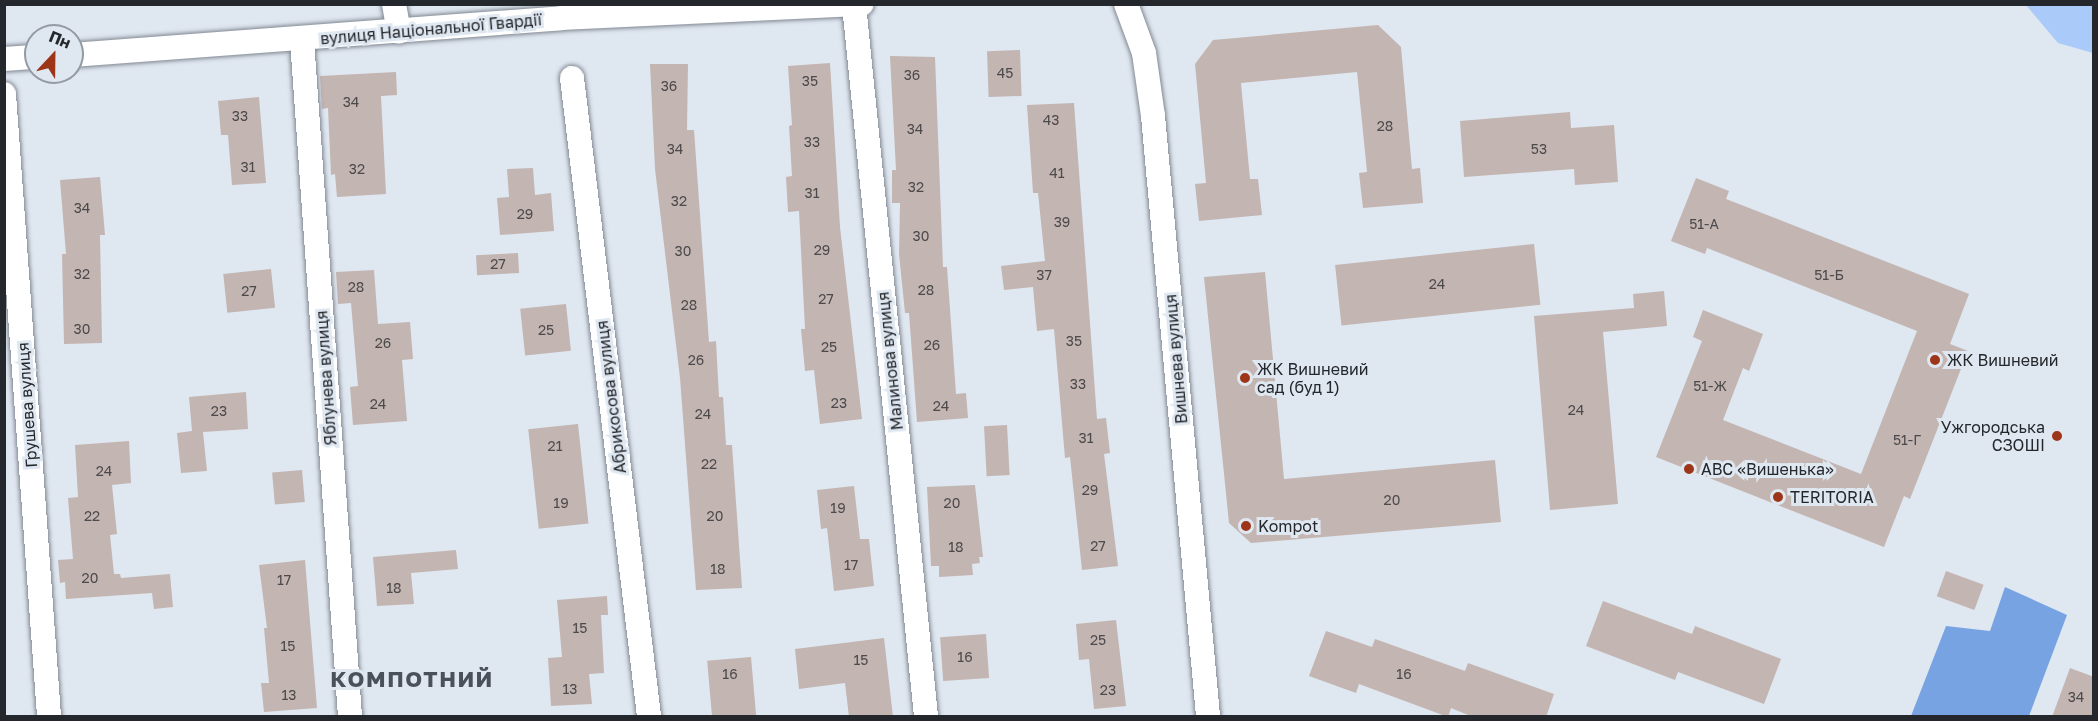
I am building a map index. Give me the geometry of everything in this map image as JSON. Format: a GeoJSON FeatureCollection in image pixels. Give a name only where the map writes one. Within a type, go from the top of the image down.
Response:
{"type":"FeatureCollection","features":[{"type":"Feature","properties":{"kind":"street"},"geometry":{"type":"LineString","coordinates":[[394,4],[399,32]]}},
{"type":"Feature","properties":{"kind":"street","name":"вулиця Національної Гвардії"},"geometry":{"type":"LineString","coordinates":[[84,54],[302,40],[562,18],[862,4]]}},
{"type":"Feature","properties":{"kind":"street","name":"Вишнева вулиця"},"geometry":{"type":"LineString","coordinates":[[1126,4],[1144,53],[1153,116],[1208,717]]}},
{"type":"Feature","properties":{"kind":"street","name":"Малинова вулиця"},"geometry":{"type":"LineString","coordinates":[[854,5],[926,717]]}},
{"type":"Feature","properties":{"kind":"street","name":"Яблунева вулиця"},"geometry":{"type":"LineString","coordinates":[[302,40],[350,717]]}},
{"type":"Feature","properties":{"kind":"street"},"geometry":{"type":"LineString","coordinates":[[4,59],[24,58]]}},
{"type":"Feature","properties":{"kind":"street","name":"Абрикосова вулиця"},"geometry":{"type":"LineString","coordinates":[[572,78],[649,717]]}},
{"type":"Feature","properties":{"kind":"street","name":"Грушева вулиця"},"geometry":{"type":"LineString","coordinates":[[4,94],[49,717]]}},
{"type":"Feature","properties":{"kind":"shaded area"},"geometry":{"type":"Polygon","coordinates":[[[2026,5],[2093,5],[2093,53],[2058,43],[2026,5]]]}},
{"type":"Feature","properties":{"kind":"shaded area"},"geometry":{"type":"Polygon","coordinates":[[[2005,587],[2067,615],[2029,716],[1911,716],[1946,626],[1990,631],[2005,587]]]}},
{"type":"Feature","properties":{"kind":"building"},"geometry":{"type":"Polygon","coordinates":[[[1378,25],[1401,47],[1412,169],[1420,168],[1423,203],[1363,208],[1359,173],[1367,172],[1357,72],[1241,83],[1250,179],[1258,179],[1262,215],[1199,221],[1195,184],[1206,183],[1195,64],[1213,40],[1378,25]]]}},
{"type":"Feature","properties":{"kind":"building"},"geometry":{"type":"Polygon","coordinates":[[[1020,50],[1022,96],[989,97],[987,51],[1020,50]]]}},
{"type":"Feature","properties":{"kind":"building"},"geometry":{"type":"Polygon","coordinates":[[[890,56],[935,57],[943,267],[947,267],[956,394],[966,393],[968,418],[917,422],[909,313],[905,313],[899,254],[900,203],[892,203],[892,170],[896,170],[890,56]]]}},
{"type":"Feature","properties":{"kind":"building"},"geometry":{"type":"Polygon","coordinates":[[[830,63],[840,227],[862,419],[820,424],[814,370],[805,371],[801,329],[805,329],[799,211],[788,212],[786,177],[792,176],[789,126],[792,125],[788,66],[830,63]]]}},
{"type":"Feature","properties":{"kind":"building"},"geometry":{"type":"Polygon","coordinates":[[[650,64],[688,64],[687,130],[694,130],[709,342],[716,341],[719,397],[723,397],[726,445],[732,445],[742,588],[696,590],[680,378],[655,169],[650,64]]]}},
{"type":"Feature","properties":{"kind":"building"},"geometry":{"type":"Polygon","coordinates":[[[396,72],[397,95],[381,96],[386,194],[337,197],[335,174],[331,175],[328,108],[322,109],[320,76],[396,72]]]}},
{"type":"Feature","properties":{"kind":"building"},"geometry":{"type":"Polygon","coordinates":[[[259,97],[266,183],[232,185],[228,135],[221,135],[218,101],[259,97]]]}},
{"type":"Feature","properties":{"kind":"building"},"geometry":{"type":"Polygon","coordinates":[[[1074,103],[1097,419],[1106,418],[1110,453],[1104,454],[1118,566],[1082,570],[1070,457],[1065,458],[1054,329],[1037,331],[1033,287],[1004,290],[1001,266],[1045,261],[1038,193],[1033,193],[1027,105],[1074,103]]]}},
{"type":"Feature","properties":{"kind":"building"},"geometry":{"type":"Polygon","coordinates":[[[1570,112],[1571,128],[1614,125],[1618,182],[1575,185],[1574,169],[1464,177],[1460,121],[1570,112]]]}},
{"type":"Feature","properties":{"kind":"building"},"geometry":{"type":"Polygon","coordinates":[[[533,168],[535,195],[551,193],[554,231],[500,235],[497,198],[509,197],[507,169],[533,168]]]}},
{"type":"Feature","properties":{"kind":"building"},"geometry":{"type":"Polygon","coordinates":[[[100,177],[105,235],[100,235],[102,343],[64,344],[62,254],[66,254],[60,180],[100,177]]]}},
{"type":"Feature","properties":{"kind":"building","name":"ЖК Вишневий"},"geometry":{"type":"Polygon","coordinates":[[[1696,178],[1729,191],[1726,199],[1969,294],[1950,344],[1968,351],[1910,499],[1904,496],[1884,547],[1656,457],[1702,341],[1693,337],[1703,310],[1763,334],[1749,371],[1743,368],[1723,420],[1861,474],[1917,331],[1707,248],[1705,254],[1671,241],[1696,178]]]}},
{"type":"Feature","properties":{"kind":"building"},"geometry":{"type":"Polygon","coordinates":[[[1534,244],[1540,305],[1341,326],[1335,265],[1534,244]]]}},
{"type":"Feature","properties":{"kind":"building"},"geometry":{"type":"Polygon","coordinates":[[[518,253],[519,273],[477,275],[476,255],[518,253]]]}},
{"type":"Feature","properties":{"kind":"building"},"geometry":{"type":"Polygon","coordinates":[[[271,269],[275,308],[227,313],[223,274],[271,269]]]}},
{"type":"Feature","properties":{"kind":"building"},"geometry":{"type":"Polygon","coordinates":[[[374,270],[378,324],[410,322],[413,359],[402,360],[407,421],[353,425],[350,387],[358,386],[351,303],[338,304],[336,272],[374,270]]]}},
{"type":"Feature","properties":{"kind":"building"},"geometry":{"type":"Polygon","coordinates":[[[1265,272],[1284,479],[1495,460],[1501,522],[1251,543],[1229,523],[1204,277],[1265,272]]]}},
{"type":"Feature","properties":{"kind":"building"},"geometry":{"type":"Polygon","coordinates":[[[1664,291],[1667,326],[1603,332],[1618,504],[1550,510],[1534,316],[1634,308],[1633,294],[1664,291]]]}},
{"type":"Feature","properties":{"kind":"building"},"geometry":{"type":"Polygon","coordinates":[[[566,304],[571,351],[525,356],[520,309],[566,304]]]}},
{"type":"Feature","properties":{"kind":"building"},"geometry":{"type":"Polygon","coordinates":[[[246,392],[248,429],[203,432],[207,471],[181,473],[177,433],[192,431],[189,397],[246,392]]]}},
{"type":"Feature","properties":{"kind":"building"},"geometry":{"type":"Polygon","coordinates":[[[578,424],[588,523],[539,529],[528,429],[578,424]]]}},
{"type":"Feature","properties":{"kind":"building"},"geometry":{"type":"Polygon","coordinates":[[[1007,425],[1010,475],[987,476],[984,426],[1007,425]]]}},
{"type":"Feature","properties":{"kind":"building"},"geometry":{"type":"Polygon","coordinates":[[[129,441],[131,483],[112,485],[117,534],[110,535],[114,574],[120,574],[121,578],[170,574],[173,607],[154,609],[152,593],[66,599],[65,582],[60,583],[58,560],[73,559],[68,498],[78,497],[75,445],[129,441]]]}},
{"type":"Feature","properties":{"kind":"building"},"geometry":{"type":"Polygon","coordinates":[[[302,470],[305,502],[275,504],[272,473],[302,470]]]}},
{"type":"Feature","properties":{"kind":"building"},"geometry":{"type":"Polygon","coordinates":[[[975,485],[983,557],[979,557],[980,563],[972,564],[973,575],[939,577],[939,566],[931,566],[927,487],[975,485]]]}},
{"type":"Feature","properties":{"kind":"building"},"geometry":{"type":"Polygon","coordinates":[[[854,486],[860,539],[869,539],[874,586],[834,591],[827,528],[821,529],[817,490],[854,486]]]}},
{"type":"Feature","properties":{"kind":"building"},"geometry":{"type":"Polygon","coordinates":[[[456,550],[458,569],[411,573],[414,604],[377,606],[373,557],[456,550]]]}},
{"type":"Feature","properties":{"kind":"building"},"geometry":{"type":"Polygon","coordinates":[[[305,560],[317,708],[264,712],[261,683],[269,683],[264,628],[267,628],[259,565],[305,560]]]}},
{"type":"Feature","properties":{"kind":"building"},"geometry":{"type":"Polygon","coordinates":[[[1946,571],[1984,585],[1974,610],[1937,596],[1946,571]]]}},
{"type":"Feature","properties":{"kind":"building"},"geometry":{"type":"Polygon","coordinates":[[[607,596],[608,615],[601,615],[604,673],[589,674],[592,704],[551,706],[548,658],[562,657],[557,600],[607,596]]]}},
{"type":"Feature","properties":{"kind":"building"},"geometry":{"type":"Polygon","coordinates":[[[1603,601],[1692,634],[1695,626],[1781,659],[1764,704],[1678,672],[1675,680],[1586,646],[1603,601]]]}},
{"type":"Feature","properties":{"kind":"building"},"geometry":{"type":"Polygon","coordinates":[[[1116,620],[1126,706],[1094,709],[1089,659],[1079,660],[1076,624],[1116,620]]]}},
{"type":"Feature","properties":{"kind":"building"},"geometry":{"type":"Polygon","coordinates":[[[1326,631],[1372,647],[1375,639],[1465,671],[1468,663],[1554,694],[1546,717],[1473,717],[1451,708],[1448,717],[1359,684],[1356,693],[1309,676],[1326,631]]]}},
{"type":"Feature","properties":{"kind":"building"},"geometry":{"type":"Polygon","coordinates":[[[986,634],[989,678],[943,681],[940,637],[986,634]]]}},
{"type":"Feature","properties":{"kind":"building"},"geometry":{"type":"Polygon","coordinates":[[[884,638],[893,717],[849,717],[845,683],[799,689],[795,649],[884,638]]]}},
{"type":"Feature","properties":{"kind":"building"},"geometry":{"type":"Polygon","coordinates":[[[751,657],[756,716],[712,716],[707,661],[751,657]]]}},
{"type":"Feature","properties":{"kind":"building"},"geometry":{"type":"Polygon","coordinates":[[[2070,668],[2094,677],[2094,717],[2052,717],[2070,668]]]}},
{"type":"Feature","properties":{"kind":"place","name":"ЖК Вишневий"},"geometry":{"type":"Point","coordinates":[1935,360]}},
{"type":"Feature","properties":{"kind":"place","name":"ЖК Вишневий сад (буд 1)"},"geometry":{"type":"Point","coordinates":[1245,378]}},
{"type":"Feature","properties":{"kind":"place","name":"Ужгородська СЗОШІ"},"geometry":{"type":"Point","coordinates":[2057,436]}},
{"type":"Feature","properties":{"kind":"place","name":"ABC «Вишенька»"},"geometry":{"type":"Point","coordinates":[1689,469]}},
{"type":"Feature","properties":{"kind":"place","name":"TERITORIA"},"geometry":{"type":"Point","coordinates":[1778,497]}},
{"type":"Feature","properties":{"kind":"place","name":"Kompot"},"geometry":{"type":"Point","coordinates":[1246,526]}},
{"type":"Feature","properties":{"kind":"district","name":"КОМПОТНИЙ"},"geometry":{"type":"Point","coordinates":[412,679]}}]}
